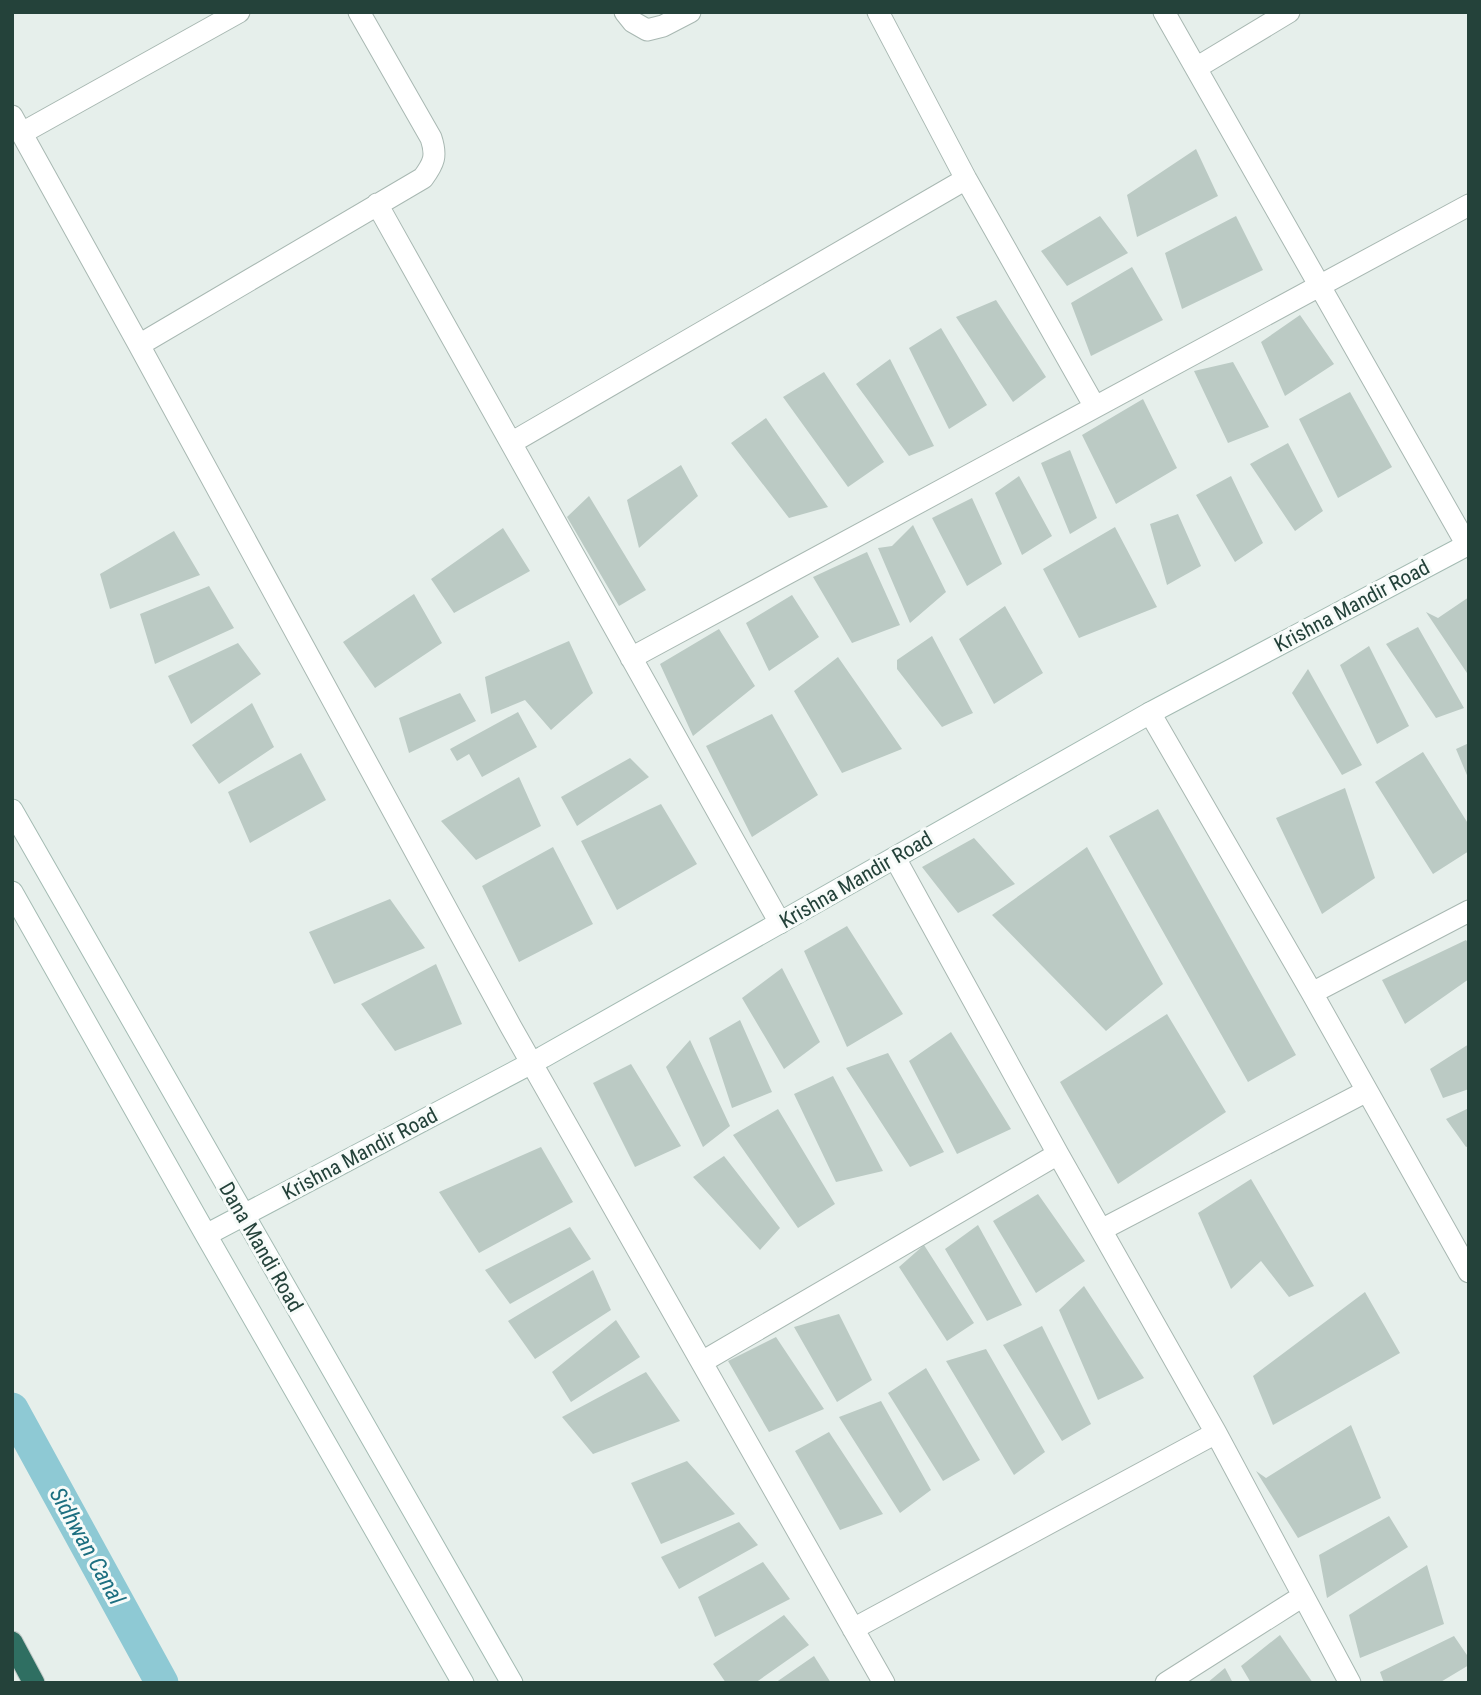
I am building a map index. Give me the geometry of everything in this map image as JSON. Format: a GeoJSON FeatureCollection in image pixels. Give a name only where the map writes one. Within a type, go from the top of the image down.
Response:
{"type":"FeatureCollection","features":[{"type":"Feature","properties":{"kind":"highway"},"geometry":{"type":"LineString","coordinates":[[12,1642],[34,1683]]}},
{"type":"Feature","properties":{"kind":"street"},"geometry":{"type":"LineString","coordinates":[[239,12],[17,125],[532,1063],[884,1683]]}},
{"type":"Feature","properties":{"kind":"street"},"geometry":{"type":"LineString","coordinates":[[139,345],[423,178],[433,161],[435,150],[431,138],[359,12]]}},
{"type":"Feature","properties":{"kind":"street"},"geometry":{"type":"LineString","coordinates":[[625,12],[633,22],[647,30],[663,26],[690,12]]}},
{"type":"Feature","properties":{"kind":"street"},"geometry":{"type":"LineString","coordinates":[[878,12],[966,178],[1095,407]]}},
{"type":"Feature","properties":{"kind":"street"},"geometry":{"type":"LineString","coordinates":[[1164,12],[1468,544]]}},
{"type":"Feature","properties":{"kind":"street"},"geometry":{"type":"LineString","coordinates":[[1196,68],[1289,12]]}},
{"type":"Feature","properties":{"kind":"street"},"geometry":{"type":"LineString","coordinates":[[511,443],[966,178]]}},
{"type":"Feature","properties":{"kind":"street"},"geometry":{"type":"LineString","coordinates":[[377,204],[780,923]]}},
{"type":"Feature","properties":{"kind":"street"},"geometry":{"type":"LineString","coordinates":[[631,659],[1469,205]]}},
{"type":"Feature","properties":{"kind":"street","name":"Krishna Mandir Road"},"geometry":{"type":"LineString","coordinates":[[206,1235],[532,1063],[1150,713],[1468,544]]}},
{"type":"Feature","properties":{"kind":"street"},"geometry":{"type":"LineString","coordinates":[[1150,713],[1469,1272]]}},
{"type":"Feature","properties":{"kind":"street","name":"Dana Mandi Road"},"geometry":{"type":"LineString","coordinates":[[12,810],[512,1683]]}},
{"type":"Feature","properties":{"kind":"street"},"geometry":{"type":"LineString","coordinates":[[895,858],[1216,1433],[1350,1683]]}},
{"type":"Feature","properties":{"kind":"street"},"geometry":{"type":"LineString","coordinates":[[12,892],[463,1683]]}},
{"type":"Feature","properties":{"kind":"street"},"geometry":{"type":"LineString","coordinates":[[1312,993],[1469,911]]}},
{"type":"Feature","properties":{"kind":"street"},"geometry":{"type":"LineString","coordinates":[[1101,1230],[1367,1091]]}},
{"type":"Feature","properties":{"kind":"street"},"geometry":{"type":"LineString","coordinates":[[702,1362],[1058,1154]]}},
{"type":"Feature","properties":{"kind":"street"},"geometry":{"type":"LineString","coordinates":[[853,1629],[1216,1433]]}},
{"type":"Feature","properties":{"kind":"street"},"geometry":{"type":"LineString","coordinates":[[1166,1683],[1303,1596]]}},
{"type":"Feature","properties":{"kind":"building"},"geometry":{"type":"Polygon","coordinates":[[[1196,149],[1218,196],[1137,237],[1127,195],[1196,149]]]}},
{"type":"Feature","properties":{"kind":"building"},"geometry":{"type":"Polygon","coordinates":[[[1100,216],[1128,253],[1067,286],[1041,251],[1100,216]]]}},
{"type":"Feature","properties":{"kind":"building"},"geometry":{"type":"Polygon","coordinates":[[[1236,216],[1263,270],[1182,309],[1165,253],[1236,216]]]}},
{"type":"Feature","properties":{"kind":"building"},"geometry":{"type":"Polygon","coordinates":[[[1132,267],[1163,320],[1091,356],[1071,303],[1132,267]]]}},
{"type":"Feature","properties":{"kind":"building"},"geometry":{"type":"Polygon","coordinates":[[[996,300],[1046,377],[1013,402],[956,317],[996,300]]]}},
{"type":"Feature","properties":{"kind":"building"},"geometry":{"type":"Polygon","coordinates":[[[1300,315],[1334,364],[1285,396],[1261,342],[1300,315]]]}},
{"type":"Feature","properties":{"kind":"building"},"geometry":{"type":"Polygon","coordinates":[[[941,328],[987,405],[949,429],[909,348],[941,328]]]}},
{"type":"Feature","properties":{"kind":"building"},"geometry":{"type":"Polygon","coordinates":[[[890,359],[934,446],[909,456],[856,384],[890,359]]]}},
{"type":"Feature","properties":{"kind":"building"},"geometry":{"type":"Polygon","coordinates":[[[1233,362],[1269,427],[1228,443],[1194,371],[1233,362]]]}},
{"type":"Feature","properties":{"kind":"building"},"geometry":{"type":"Polygon","coordinates":[[[824,372],[884,462],[848,487],[783,397],[824,372]]]}},
{"type":"Feature","properties":{"kind":"building"},"geometry":{"type":"Polygon","coordinates":[[[1350,392],[1392,467],[1338,498],[1299,419],[1350,392]]]}},
{"type":"Feature","properties":{"kind":"building"},"geometry":{"type":"Polygon","coordinates":[[[1143,399],[1177,468],[1116,504],[1082,435],[1143,399]]]}},
{"type":"Feature","properties":{"kind":"building"},"geometry":{"type":"Polygon","coordinates":[[[766,418],[828,507],[789,518],[731,443],[766,418]]]}},
{"type":"Feature","properties":{"kind":"building"},"geometry":{"type":"Polygon","coordinates":[[[1288,443],[1323,511],[1295,531],[1250,464],[1288,443]]]}},
{"type":"Feature","properties":{"kind":"building"},"geometry":{"type":"Polygon","coordinates":[[[1070,450],[1097,518],[1070,534],[1041,463],[1070,450]]]}},
{"type":"Feature","properties":{"kind":"building"},"geometry":{"type":"Polygon","coordinates":[[[681,465],[698,496],[639,548],[627,500],[681,465]]]}},
{"type":"Feature","properties":{"kind":"building"},"geometry":{"type":"Polygon","coordinates":[[[1019,476],[1052,536],[1022,555],[995,493],[1019,476]]]}},
{"type":"Feature","properties":{"kind":"building"},"geometry":{"type":"Polygon","coordinates":[[[1231,476],[1263,543],[1235,562],[1196,495],[1231,476]]]}},
{"type":"Feature","properties":{"kind":"building"},"geometry":{"type":"Polygon","coordinates":[[[589,496],[646,590],[619,606],[567,517],[589,496]]]}},
{"type":"Feature","properties":{"kind":"building"},"geometry":{"type":"Polygon","coordinates":[[[972,498],[1002,564],[967,586],[932,518],[972,498]]]}},
{"type":"Feature","properties":{"kind":"building"},"geometry":{"type":"Polygon","coordinates":[[[1178,514],[1201,566],[1167,585],[1150,524],[1178,514]]]}},
{"type":"Feature","properties":{"kind":"building"},"geometry":{"type":"Polygon","coordinates":[[[913,525],[946,592],[910,623],[878,548],[892,546],[913,525]]]}},
{"type":"Feature","properties":{"kind":"building"},"geometry":{"type":"Polygon","coordinates":[[[1115,527],[1157,607],[1079,638],[1043,569],[1115,527]]]}},
{"type":"Feature","properties":{"kind":"building"},"geometry":{"type":"Polygon","coordinates":[[[503,528],[530,571],[454,613],[431,579],[503,528]]]}},
{"type":"Feature","properties":{"kind":"building"},"geometry":{"type":"Polygon","coordinates":[[[174,531],[200,575],[110,609],[100,574],[174,531]]]}},
{"type":"Feature","properties":{"kind":"building"},"geometry":{"type":"Polygon","coordinates":[[[867,552],[900,625],[852,643],[813,577],[867,552]]]}},
{"type":"Feature","properties":{"kind":"building"},"geometry":{"type":"Polygon","coordinates":[[[209,586],[234,628],[155,664],[140,614],[209,586]]]}},
{"type":"Feature","properties":{"kind":"building"},"geometry":{"type":"Polygon","coordinates":[[[414,594],[442,643],[375,688],[343,642],[414,594]]]}},
{"type":"Feature","properties":{"kind":"building"},"geometry":{"type":"Polygon","coordinates":[[[792,595],[819,637],[769,671],[746,623],[792,595]]]}},
{"type":"Feature","properties":{"kind":"building"},"geometry":{"type":"Polygon","coordinates":[[[1469,597],[1469,676],[1426,612],[1438,618],[1469,597]]]}},
{"type":"Feature","properties":{"kind":"building"},"geometry":{"type":"Polygon","coordinates":[[[1005,606],[1043,673],[994,704],[959,639],[1005,606]]]}},
{"type":"Feature","properties":{"kind":"building"},"geometry":{"type":"Polygon","coordinates":[[[1418,627],[1464,708],[1436,718],[1386,644],[1418,627]]]}},
{"type":"Feature","properties":{"kind":"building"},"geometry":{"type":"Polygon","coordinates":[[[719,629],[755,686],[693,736],[660,664],[719,629]]]}},
{"type":"Feature","properties":{"kind":"building"},"geometry":{"type":"Polygon","coordinates":[[[932,636],[973,713],[942,727],[897,669],[897,660],[932,636]]]}},
{"type":"Feature","properties":{"kind":"building"},"geometry":{"type":"Polygon","coordinates":[[[569,641],[593,693],[551,730],[525,700],[491,714],[485,677],[569,641]]]}},
{"type":"Feature","properties":{"kind":"building"},"geometry":{"type":"Polygon","coordinates":[[[238,643],[261,674],[191,724],[168,676],[238,643]]]}},
{"type":"Feature","properties":{"kind":"building"},"geometry":{"type":"Polygon","coordinates":[[[1369,646],[1409,726],[1377,744],[1340,665],[1369,646]]]}},
{"type":"Feature","properties":{"kind":"building"},"geometry":{"type":"Polygon","coordinates":[[[838,657],[902,749],[842,773],[794,691],[838,657]]]}},
{"type":"Feature","properties":{"kind":"building"},"geometry":{"type":"Polygon","coordinates":[[[1308,669],[1362,765],[1342,775],[1292,693],[1308,669]]]}},
{"type":"Feature","properties":{"kind":"building"},"geometry":{"type":"Polygon","coordinates":[[[460,693],[476,721],[409,753],[399,718],[460,693]]]}},
{"type":"Feature","properties":{"kind":"building"},"geometry":{"type":"Polygon","coordinates":[[[252,703],[274,747],[219,784],[192,745],[252,703]]]}},
{"type":"Feature","properties":{"kind":"building"},"geometry":{"type":"Polygon","coordinates":[[[518,712],[537,747],[482,777],[469,754],[457,761],[450,749],[518,712]]]}},
{"type":"Feature","properties":{"kind":"building"},"geometry":{"type":"Polygon","coordinates":[[[772,714],[818,795],[752,837],[706,746],[772,714]]]}},
{"type":"Feature","properties":{"kind":"building"},"geometry":{"type":"Polygon","coordinates":[[[1469,743],[1469,780],[1456,749],[1469,743]]]}},
{"type":"Feature","properties":{"kind":"building"},"geometry":{"type":"Polygon","coordinates":[[[1423,752],[1469,825],[1469,851],[1433,874],[1375,782],[1423,752]]]}},
{"type":"Feature","properties":{"kind":"building"},"geometry":{"type":"Polygon","coordinates":[[[301,753],[326,800],[250,843],[228,792],[301,753]]]}},
{"type":"Feature","properties":{"kind":"building"},"geometry":{"type":"Polygon","coordinates":[[[630,758],[649,777],[577,826],[561,797],[630,758]]]}},
{"type":"Feature","properties":{"kind":"building"},"geometry":{"type":"Polygon","coordinates":[[[519,777],[541,826],[476,860],[441,821],[519,777]]]}},
{"type":"Feature","properties":{"kind":"building"},"geometry":{"type":"Polygon","coordinates":[[[1345,788],[1375,878],[1322,914],[1276,818],[1345,788]]]}},
{"type":"Feature","properties":{"kind":"building"},"geometry":{"type":"Polygon","coordinates":[[[661,804],[697,864],[617,910],[581,841],[661,804]]]}},
{"type":"Feature","properties":{"kind":"building"},"geometry":{"type":"Polygon","coordinates":[[[1158,809],[1296,1055],[1248,1082],[1109,836],[1158,809]]]}},
{"type":"Feature","properties":{"kind":"building"},"geometry":{"type":"Polygon","coordinates":[[[974,838],[1015,884],[958,913],[922,867],[974,838]]]}},
{"type":"Feature","properties":{"kind":"building"},"geometry":{"type":"Polygon","coordinates":[[[553,847],[593,924],[519,962],[482,886],[553,847]]]}},
{"type":"Feature","properties":{"kind":"building"},"geometry":{"type":"Polygon","coordinates":[[[1087,847],[1163,984],[1106,1031],[992,915],[1087,847]]]}},
{"type":"Feature","properties":{"kind":"building"},"geometry":{"type":"Polygon","coordinates":[[[390,899],[425,948],[334,984],[309,932],[390,899]]]}},
{"type":"Feature","properties":{"kind":"building"},"geometry":{"type":"Polygon","coordinates":[[[847,926],[903,1014],[847,1047],[804,951],[847,926]]]}},
{"type":"Feature","properties":{"kind":"building"},"geometry":{"type":"Polygon","coordinates":[[[1466,940],[1469,944],[1469,979],[1405,1024],[1382,980],[1466,940]]]}},
{"type":"Feature","properties":{"kind":"building"},"geometry":{"type":"Polygon","coordinates":[[[436,964],[462,1024],[395,1051],[361,1004],[436,964]]]}},
{"type":"Feature","properties":{"kind":"building"},"geometry":{"type":"Polygon","coordinates":[[[782,968],[820,1042],[784,1069],[742,998],[782,968]]]}},
{"type":"Feature","properties":{"kind":"building"},"geometry":{"type":"Polygon","coordinates":[[[1167,1014],[1226,1112],[1118,1184],[1060,1082],[1167,1014]]]}},
{"type":"Feature","properties":{"kind":"building"},"geometry":{"type":"Polygon","coordinates":[[[740,1020],[772,1092],[732,1108],[709,1038],[740,1020]]]}},
{"type":"Feature","properties":{"kind":"building"},"geometry":{"type":"Polygon","coordinates":[[[951,1032],[1011,1129],[957,1154],[909,1061],[951,1032]]]}},
{"type":"Feature","properties":{"kind":"building"},"geometry":{"type":"Polygon","coordinates":[[[690,1040],[730,1126],[703,1147],[666,1067],[690,1040]]]}},
{"type":"Feature","properties":{"kind":"building"},"geometry":{"type":"Polygon","coordinates":[[[1469,1044],[1469,1089],[1443,1098],[1430,1069],[1469,1044]]]}},
{"type":"Feature","properties":{"kind":"building"},"geometry":{"type":"Polygon","coordinates":[[[888,1053],[944,1152],[910,1167],[846,1068],[888,1053]]]}},
{"type":"Feature","properties":{"kind":"building"},"geometry":{"type":"Polygon","coordinates":[[[631,1064],[681,1146],[635,1167],[593,1083],[631,1064]]]}},
{"type":"Feature","properties":{"kind":"building"},"geometry":{"type":"Polygon","coordinates":[[[833,1076],[883,1171],[836,1182],[794,1094],[833,1076]]]}},
{"type":"Feature","properties":{"kind":"building"},"geometry":{"type":"Polygon","coordinates":[[[1469,1108],[1469,1146],[1466,1147],[1446,1119],[1469,1108]]]}},
{"type":"Feature","properties":{"kind":"building"},"geometry":{"type":"Polygon","coordinates":[[[778,1109],[835,1204],[798,1228],[733,1135],[778,1109]]]}},
{"type":"Feature","properties":{"kind":"building"},"geometry":{"type":"Polygon","coordinates":[[[541,1147],[573,1202],[479,1253],[439,1192],[541,1147]]]}},
{"type":"Feature","properties":{"kind":"building"},"geometry":{"type":"Polygon","coordinates":[[[724,1156],[780,1228],[760,1250],[693,1177],[724,1156]]]}},
{"type":"Feature","properties":{"kind":"building"},"geometry":{"type":"Polygon","coordinates":[[[1251,1179],[1314,1286],[1289,1297],[1261,1261],[1231,1289],[1198,1213],[1251,1179]]]}},
{"type":"Feature","properties":{"kind":"building"},"geometry":{"type":"Polygon","coordinates":[[[1038,1194],[1085,1261],[1036,1293],[993,1221],[1038,1194]]]}},
{"type":"Feature","properties":{"kind":"building"},"geometry":{"type":"Polygon","coordinates":[[[978,1225],[1022,1305],[987,1321],[945,1249],[978,1225]]]}},
{"type":"Feature","properties":{"kind":"building"},"geometry":{"type":"Polygon","coordinates":[[[570,1227],[591,1259],[510,1304],[485,1270],[570,1227]]]}},
{"type":"Feature","properties":{"kind":"building"},"geometry":{"type":"Polygon","coordinates":[[[924,1245],[974,1323],[947,1341],[899,1267],[924,1245]]]}},
{"type":"Feature","properties":{"kind":"building"},"geometry":{"type":"Polygon","coordinates":[[[593,1270],[611,1310],[535,1359],[508,1321],[593,1270]]]}},
{"type":"Feature","properties":{"kind":"building"},"geometry":{"type":"Polygon","coordinates":[[[1084,1286],[1144,1378],[1098,1400],[1059,1310],[1084,1286]]]}},
{"type":"Feature","properties":{"kind":"building"},"geometry":{"type":"Polygon","coordinates":[[[1365,1292],[1400,1353],[1273,1425],[1253,1376],[1365,1292]]]}},
{"type":"Feature","properties":{"kind":"building"},"geometry":{"type":"Polygon","coordinates":[[[839,1314],[872,1380],[837,1402],[794,1327],[839,1314]]]}},
{"type":"Feature","properties":{"kind":"building"},"geometry":{"type":"Polygon","coordinates":[[[616,1320],[640,1357],[571,1402],[552,1372],[616,1320]]]}},
{"type":"Feature","properties":{"kind":"building"},"geometry":{"type":"Polygon","coordinates":[[[1042,1326],[1091,1424],[1062,1441],[1003,1345],[1042,1326]]]}},
{"type":"Feature","properties":{"kind":"building"},"geometry":{"type":"Polygon","coordinates":[[[776,1337],[824,1409],[769,1432],[728,1361],[776,1337]]]}},
{"type":"Feature","properties":{"kind":"building"},"geometry":{"type":"Polygon","coordinates":[[[986,1349],[1045,1452],[1014,1475],[946,1361],[986,1349]]]}},
{"type":"Feature","properties":{"kind":"building"},"geometry":{"type":"Polygon","coordinates":[[[926,1368],[980,1460],[943,1481],[888,1393],[926,1368]]]}},
{"type":"Feature","properties":{"kind":"building"},"geometry":{"type":"Polygon","coordinates":[[[646,1372],[680,1421],[593,1454],[562,1417],[646,1372]]]}},
{"type":"Feature","properties":{"kind":"building"},"geometry":{"type":"Polygon","coordinates":[[[881,1401],[931,1490],[900,1513],[839,1417],[881,1401]]]}},
{"type":"Feature","properties":{"kind":"building"},"geometry":{"type":"Polygon","coordinates":[[[1351,1425],[1381,1498],[1298,1538],[1256,1471],[1266,1478],[1351,1425]]]}},
{"type":"Feature","properties":{"kind":"building"},"geometry":{"type":"Polygon","coordinates":[[[829,1432],[883,1514],[840,1530],[795,1451],[829,1432]]]}},
{"type":"Feature","properties":{"kind":"building"},"geometry":{"type":"Polygon","coordinates":[[[687,1461],[735,1514],[661,1544],[631,1483],[687,1461]]]}},
{"type":"Feature","properties":{"kind":"building"},"geometry":{"type":"Polygon","coordinates":[[[1389,1516],[1408,1547],[1327,1598],[1319,1555],[1389,1516]]]}},
{"type":"Feature","properties":{"kind":"building"},"geometry":{"type":"Polygon","coordinates":[[[739,1522],[758,1545],[679,1589],[661,1557],[739,1522]]]}},
{"type":"Feature","properties":{"kind":"building"},"geometry":{"type":"Polygon","coordinates":[[[763,1562],[790,1599],[715,1637],[698,1597],[763,1562]]]}},
{"type":"Feature","properties":{"kind":"building"},"geometry":{"type":"Polygon","coordinates":[[[1427,1565],[1444,1624],[1360,1658],[1349,1615],[1427,1565]]]}},
{"type":"Feature","properties":{"kind":"building"},"geometry":{"type":"Polygon","coordinates":[[[784,1615],[809,1645],[755,1683],[726,1683],[713,1664],[784,1615]]]}},
{"type":"Feature","properties":{"kind":"building"},"geometry":{"type":"Polygon","coordinates":[[[1280,1635],[1313,1683],[1251,1683],[1241,1666],[1280,1635]]]}},
{"type":"Feature","properties":{"kind":"building"},"geometry":{"type":"Polygon","coordinates":[[[1454,1636],[1469,1658],[1469,1665],[1439,1683],[1384,1683],[1380,1672],[1454,1636]]]}},
{"type":"Feature","properties":{"kind":"building"},"geometry":{"type":"Polygon","coordinates":[[[814,1656],[831,1683],[775,1683],[814,1656]]]}},
{"type":"Feature","properties":{"kind":"building"},"geometry":{"type":"Polygon","coordinates":[[[1225,1668],[1233,1683],[1207,1683],[1225,1668]]]}},
{"type":"Feature","properties":{"kind":"waterway","name":"Sidhwan Canal"},"geometry":{"type":"LineString","coordinates":[[12,1409],[162,1683]]}}]}
